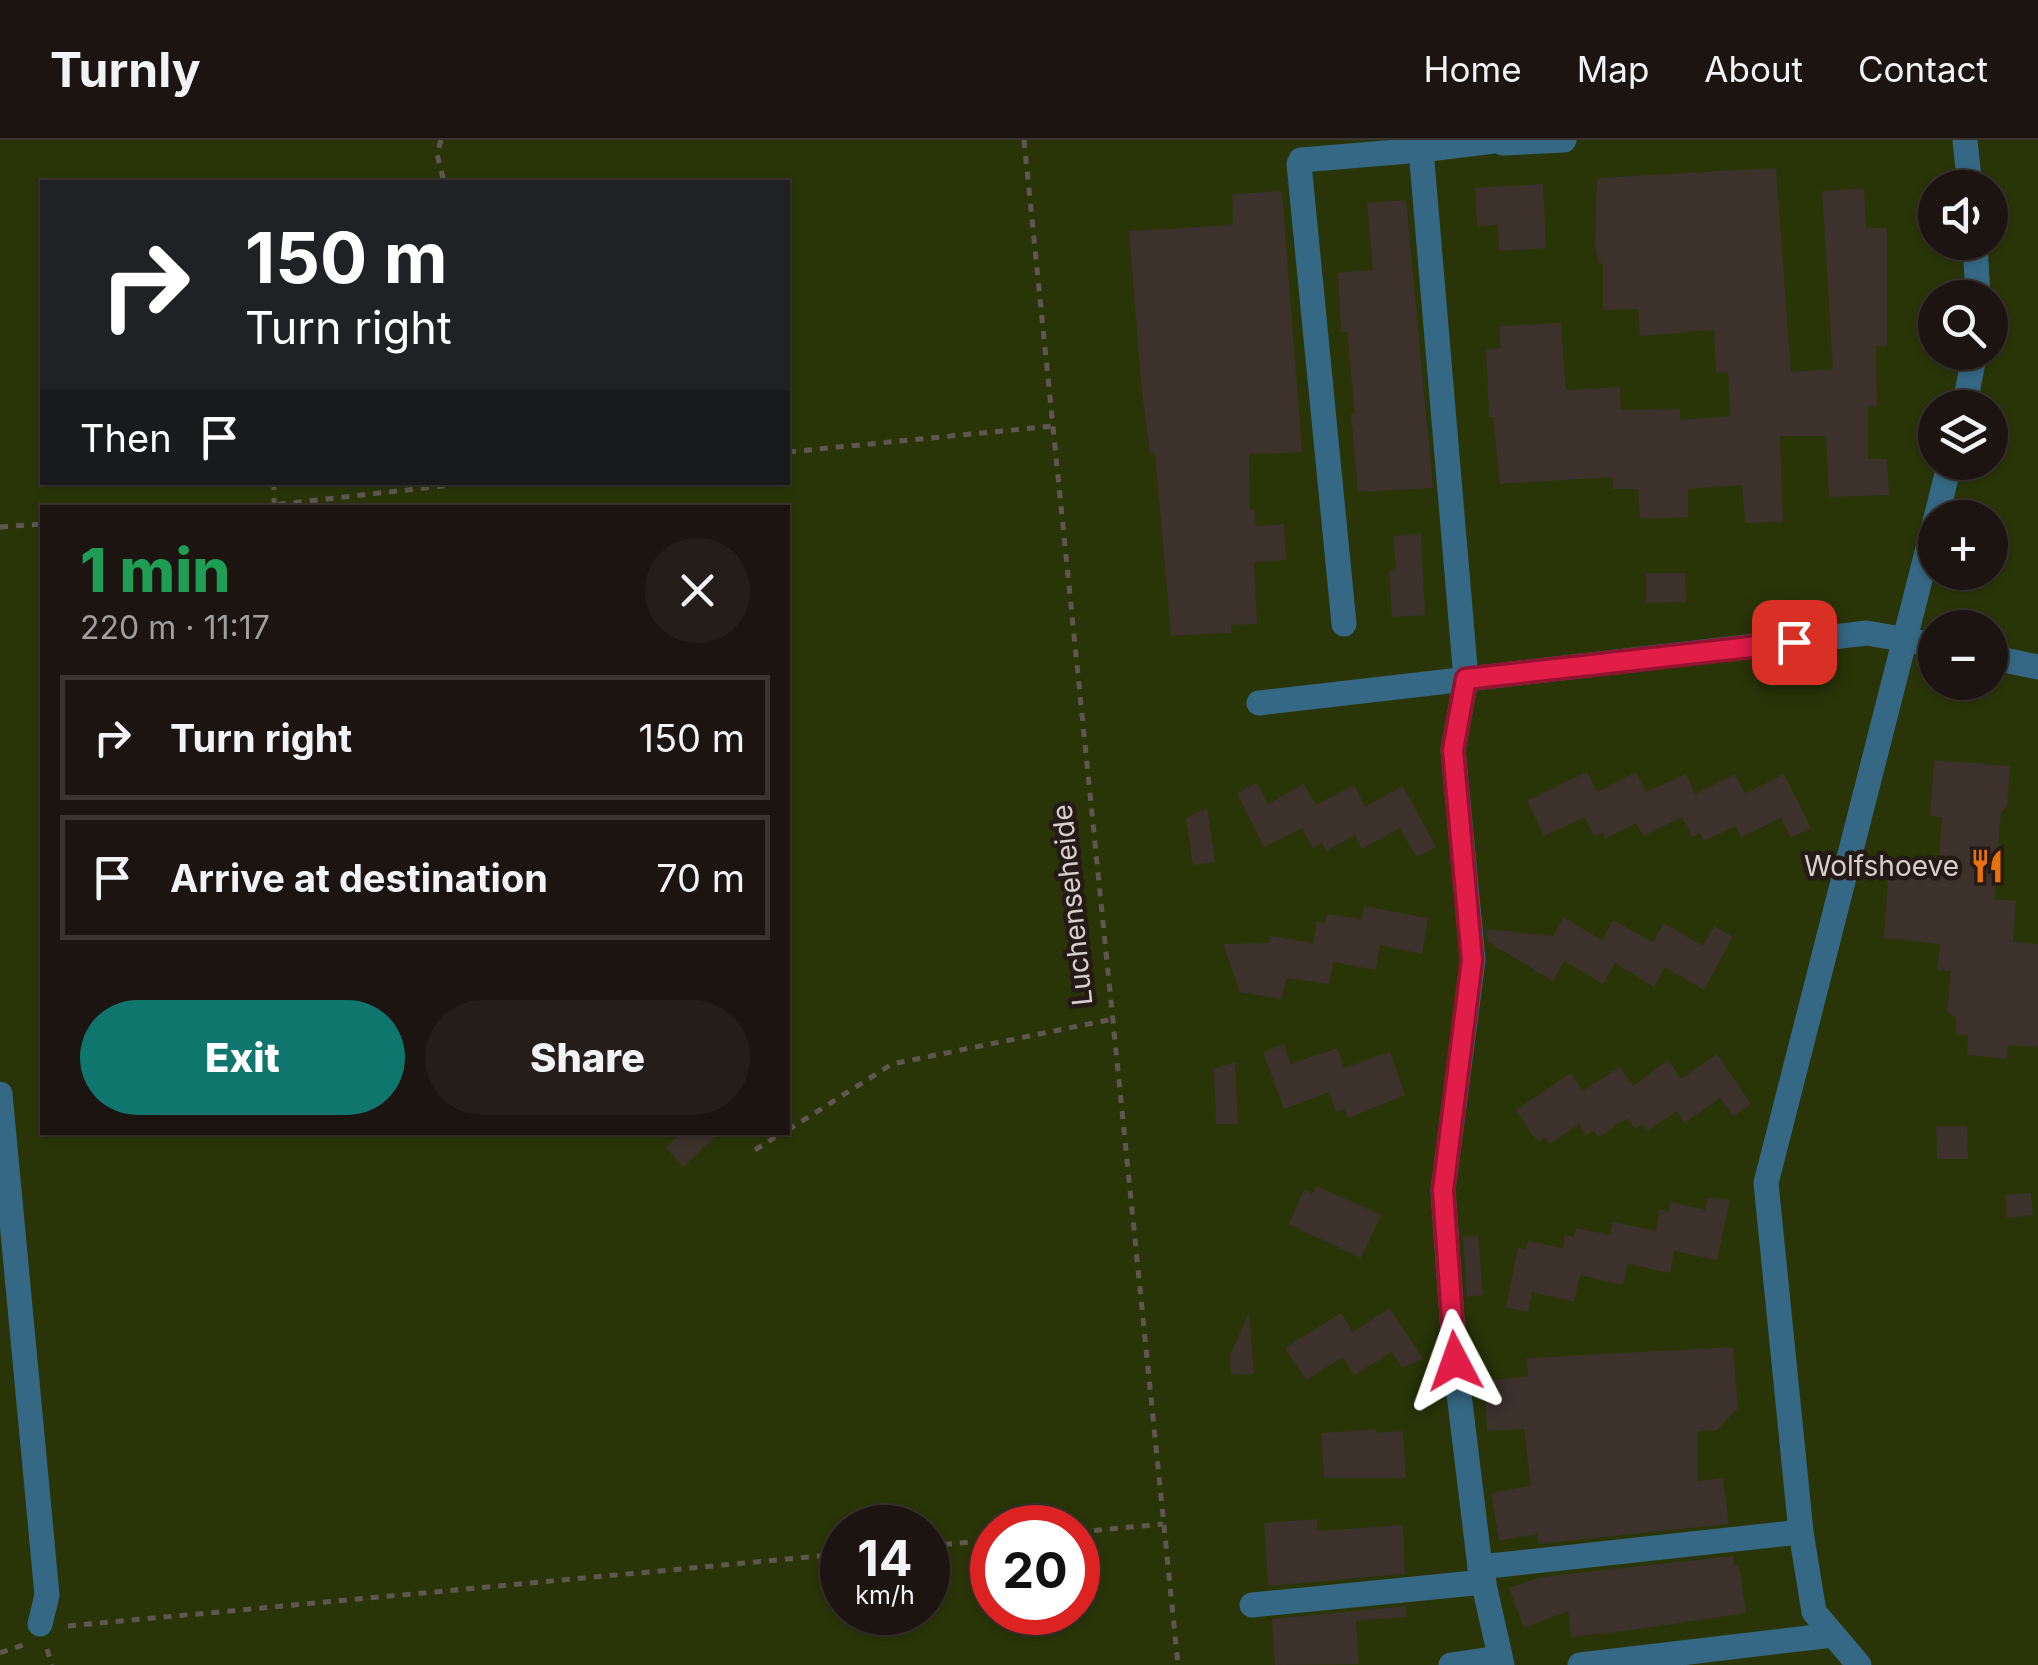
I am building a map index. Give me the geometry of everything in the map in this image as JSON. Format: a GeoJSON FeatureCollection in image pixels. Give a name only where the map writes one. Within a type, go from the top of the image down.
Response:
{"type":"FeatureCollection","features":[{"type":"Feature","properties":{"kind":"street"},"geometry":{"type":"LineString","coordinates":[[1344,624],[1298,164],[1302,160],[1503,141],[1564,140]]}},
{"type":"Feature","properties":{"kind":"street"},"geometry":{"type":"LineString","coordinates":[[1965,140],[1968,170]]}},
{"type":"Feature","properties":{"kind":"street"},"geometry":{"type":"LineString","coordinates":[[1421,150],[1466,679],[1453,750],[1472,960],[1443,1190],[1455,1361],[1482,1574],[1501,1661],[1451,1665]]}},
{"type":"Feature","properties":{"kind":"street"},"geometry":{"type":"LineString","coordinates":[[1860,1665],[1814,1612],[1801,1532],[1766,1184],[1918,586]]}},
{"type":"Feature","properties":{"kind":"street"},"geometry":{"type":"LineString","coordinates":[[1259,703],[1868,633],[1918,641]]}},
{"type":"Feature","properties":{"kind":"street"},"geometry":{"type":"LineString","coordinates":[[2008,661],[2038,667]]}},
{"type":"Feature","properties":{"kind":"street"},"geometry":{"type":"LineString","coordinates":[[0,1094],[47,1594],[40,1624]]}},
{"type":"Feature","properties":{"kind":"street"},"geometry":{"type":"LineString","coordinates":[[1252,1604],[1801,1532]]}},
{"type":"Feature","properties":{"kind":"street"},"geometry":{"type":"LineString","coordinates":[[1580,1665],[1833,1635]]}},
{"type":"Feature","properties":{"kind":"path"},"geometry":{"type":"LineString","coordinates":[[441,140],[437,154],[444,180]]}},
{"type":"Feature","properties":{"kind":"path","name":"Luchenseheide"},"geometry":{"type":"LineString","coordinates":[[1024,140],[1178,1665]]}},
{"type":"Feature","properties":{"kind":"path"},"geometry":{"type":"LineString","coordinates":[[790,452],[1053,426]]}},
{"type":"Feature","properties":{"kind":"path"},"geometry":{"type":"LineString","coordinates":[[274,505],[451,485]]}},
{"type":"Feature","properties":{"kind":"path"},"geometry":{"type":"LineString","coordinates":[[0,527],[40,524]]}},
{"type":"Feature","properties":{"kind":"path"},"geometry":{"type":"LineString","coordinates":[[790,1128],[892,1064],[1114,1020]]}},
{"type":"Feature","properties":{"kind":"path"},"geometry":{"type":"LineString","coordinates":[[755,1150],[779,1135]]}},
{"type":"Feature","properties":{"kind":"path"},"geometry":{"type":"LineString","coordinates":[[1100,1530],[1163,1524]]}},
{"type":"Feature","properties":{"kind":"path"},"geometry":{"type":"LineString","coordinates":[[40,1624],[89,1627],[820,1556]]}},
{"type":"Feature","properties":{"kind":"green space"},"geometry":{"type":"Polygon","coordinates":[[[0,140],[2038,140],[2038,1665],[0,1665],[0,140]]]}},
{"type":"Feature","properties":{"kind":"building"},"geometry":{"type":"Polygon","coordinates":[[[1776,168],[1791,372],[1833,369],[1822,191],[1864,188],[1866,228],[1887,228],[1887,346],[1876,346],[1877,407],[1868,406],[1868,459],[1887,459],[1889,495],[1829,497],[1826,436],[1780,436],[1783,522],[1745,523],[1742,485],[1688,489],[1688,517],[1640,519],[1638,489],[1613,489],[1612,477],[1500,484],[1493,417],[1489,417],[1486,350],[1501,348],[1499,326],[1561,323],[1566,390],[1620,387],[1621,410],[1680,409],[1680,420],[1730,416],[1728,372],[1716,373],[1714,330],[1640,336],[1638,309],[1603,310],[1603,263],[1598,263],[1595,245],[1597,178],[1776,168]]]}},
{"type":"Feature","properties":{"kind":"building"},"geometry":{"type":"Polygon","coordinates":[[[1543,184],[1546,248],[1499,251],[1498,224],[1477,226],[1475,188],[1543,184]]]}},
{"type":"Feature","properties":{"kind":"building"},"geometry":{"type":"Polygon","coordinates":[[[1282,191],[1302,452],[1249,454],[1250,509],[1254,509],[1256,526],[1284,524],[1286,560],[1254,562],[1257,624],[1231,625],[1231,633],[1171,636],[1155,453],[1150,454],[1141,383],[1129,231],[1233,225],[1232,194],[1282,191]]]}},
{"type":"Feature","properties":{"kind":"building"},"geometry":{"type":"Polygon","coordinates":[[[1406,200],[1433,488],[1358,492],[1351,414],[1355,414],[1347,332],[1341,332],[1338,273],[1373,270],[1367,203],[1406,200]]]}},
{"type":"Feature","properties":{"kind":"building"},"geometry":{"type":"Polygon","coordinates":[[[1421,534],[1425,615],[1392,617],[1389,570],[1396,570],[1393,536],[1421,534]]]}},
{"type":"Feature","properties":{"kind":"building"},"geometry":{"type":"Polygon","coordinates":[[[1646,573],[1685,573],[1686,602],[1646,603],[1646,573]]]}},
{"type":"Feature","properties":{"kind":"building"},"geometry":{"type":"Polygon","coordinates":[[[1934,760],[2010,766],[2007,806],[2001,812],[1994,899],[2016,901],[2013,942],[2038,944],[2038,1047],[2008,1045],[2007,1059],[1967,1055],[1968,1035],[1955,1034],[1956,1018],[1947,1012],[1951,971],[1937,970],[1940,944],[1884,938],[1889,866],[1938,870],[1942,817],[1930,816],[1934,760]]]}},
{"type":"Feature","properties":{"kind":"building"},"geometry":{"type":"Polygon","coordinates":[[[1587,772],[1597,792],[1636,772],[1646,792],[1686,774],[1695,794],[1735,774],[1745,794],[1784,774],[1811,828],[1791,838],[1781,818],[1741,837],[1736,826],[1704,841],[1700,833],[1692,837],[1682,817],[1643,836],[1636,823],[1605,839],[1602,832],[1594,836],[1585,817],[1544,836],[1527,801],[1587,772]]]}},
{"type":"Feature","properties":{"kind":"building"},"geometry":{"type":"Polygon","coordinates":[[[1257,783],[1268,804],[1304,784],[1316,805],[1354,785],[1365,807],[1403,786],[1436,847],[1416,857],[1400,828],[1362,849],[1355,835],[1326,851],[1322,843],[1313,848],[1302,828],[1264,847],[1237,793],[1257,783]]]}},
{"type":"Feature","properties":{"kind":"building"},"geometry":{"type":"Polygon","coordinates":[[[1207,808],[1215,862],[1193,865],[1186,818],[1207,808]]]}},
{"type":"Feature","properties":{"kind":"building"},"geometry":{"type":"Polygon","coordinates":[[[1364,906],[1428,918],[1422,954],[1380,945],[1376,970],[1333,962],[1329,984],[1286,978],[1282,999],[1240,992],[1223,944],[1269,943],[1270,936],[1313,943],[1317,921],[1325,923],[1327,914],[1362,919],[1364,906]]]}},
{"type":"Feature","properties":{"kind":"building"},"geometry":{"type":"Polygon","coordinates":[[[1563,917],[1602,940],[1613,920],[1653,942],[1664,923],[1703,946],[1714,926],[1733,937],[1704,990],[1665,967],[1654,987],[1615,963],[1603,984],[1564,961],[1553,981],[1488,942],[1486,929],[1553,936],[1563,917]]]}},
{"type":"Feature","properties":{"kind":"building"},"geometry":{"type":"Polygon","coordinates":[[[1284,1045],[1291,1064],[1337,1048],[1344,1068],[1390,1052],[1405,1095],[1348,1118],[1345,1109],[1336,1112],[1329,1092],[1284,1109],[1263,1052],[1284,1045]]]}},
{"type":"Feature","properties":{"kind":"building"},"geometry":{"type":"Polygon","coordinates":[[[1717,1054],[1751,1104],[1733,1116],[1720,1098],[1684,1123],[1677,1111],[1647,1131],[1642,1124],[1635,1129],[1628,1118],[1598,1137],[1594,1131],[1586,1135],[1579,1124],[1550,1144],[1545,1137],[1538,1142],[1516,1110],[1571,1073],[1583,1091],[1620,1067],[1633,1086],[1668,1060],[1681,1079],[1717,1054]]]}},
{"type":"Feature","properties":{"kind":"building"},"geometry":{"type":"Polygon","coordinates":[[[1235,1062],[1238,1124],[1216,1124],[1214,1069],[1235,1062]]]}},
{"type":"Feature","properties":{"kind":"building"},"geometry":{"type":"Polygon","coordinates":[[[1936,1126],[1967,1126],[1968,1159],[1937,1159],[1936,1126]]]}},
{"type":"Feature","properties":{"kind":"building"},"geometry":{"type":"Polygon","coordinates":[[[679,1135],[717,1135],[683,1167],[666,1148],[679,1135]]]}},
{"type":"Feature","properties":{"kind":"building"},"geometry":{"type":"Polygon","coordinates":[[[1316,1186],[1381,1215],[1361,1258],[1289,1224],[1304,1190],[1312,1194],[1316,1186]]]}},
{"type":"Feature","properties":{"kind":"building"},"geometry":{"type":"Polygon","coordinates":[[[2031,1193],[2033,1215],[2007,1218],[2005,1195],[2031,1193]]]}},
{"type":"Feature","properties":{"kind":"building"},"geometry":{"type":"Polygon","coordinates":[[[1708,1198],[1730,1200],[1717,1260],[1674,1251],[1670,1273],[1628,1264],[1623,1285],[1580,1275],[1574,1302],[1532,1292],[1528,1312],[1506,1307],[1518,1248],[1526,1250],[1528,1241],[1563,1248],[1565,1235],[1574,1237],[1576,1228],[1610,1235],[1613,1222],[1656,1231],[1660,1209],[1669,1211],[1670,1202],[1705,1210],[1708,1198]]]}},
{"type":"Feature","properties":{"kind":"building"},"geometry":{"type":"Polygon","coordinates":[[[1478,1235],[1483,1295],[1467,1297],[1463,1237],[1478,1235]]]}},
{"type":"Feature","properties":{"kind":"building"},"geometry":{"type":"Polygon","coordinates":[[[1390,1308],[1423,1359],[1402,1368],[1392,1352],[1354,1375],[1343,1357],[1306,1380],[1285,1348],[1341,1313],[1353,1332],[1390,1308]]]}},
{"type":"Feature","properties":{"kind":"building"},"geometry":{"type":"Polygon","coordinates":[[[1249,1313],[1254,1374],[1231,1375],[1230,1355],[1249,1313]]]}},
{"type":"Feature","properties":{"kind":"building"},"geometry":{"type":"Polygon","coordinates":[[[1733,1347],[1738,1408],[1717,1430],[1698,1431],[1698,1481],[1723,1478],[1729,1524],[1538,1544],[1537,1534],[1499,1541],[1491,1493],[1531,1486],[1524,1429],[1487,1431],[1484,1381],[1528,1376],[1527,1358],[1733,1347]]]}},
{"type":"Feature","properties":{"kind":"building"},"geometry":{"type":"Polygon","coordinates":[[[1376,1429],[1376,1433],[1403,1431],[1406,1478],[1324,1478],[1321,1433],[1376,1429]]]}},
{"type":"Feature","properties":{"kind":"building"},"geometry":{"type":"Polygon","coordinates":[[[1317,1519],[1318,1531],[1403,1525],[1405,1574],[1268,1586],[1264,1523],[1317,1519]]]}},
{"type":"Feature","properties":{"kind":"building"},"geometry":{"type":"Polygon","coordinates":[[[1733,1556],[1734,1566],[1739,1565],[1746,1613],[1625,1631],[1571,1637],[1568,1611],[1524,1628],[1509,1588],[1541,1577],[1733,1556]]]}},
{"type":"Feature","properties":{"kind":"building"},"geometry":{"type":"Polygon","coordinates":[[[1406,1606],[1407,1617],[1356,1621],[1359,1664],[1275,1665],[1272,1619],[1406,1606]]]}},
{"type":"Feature","properties":{"kind":"place","name":"Wolfshoeve"},"geometry":{"type":"Point","coordinates":[1987,866]}},
{"type":"Feature","properties":{"kind":"route"},"geometry":{"type":"LineString","coordinates":[[1455,1361],[1443,1190],[1472,960],[1453,750],[1466,679],[1794,642]]}}]}
